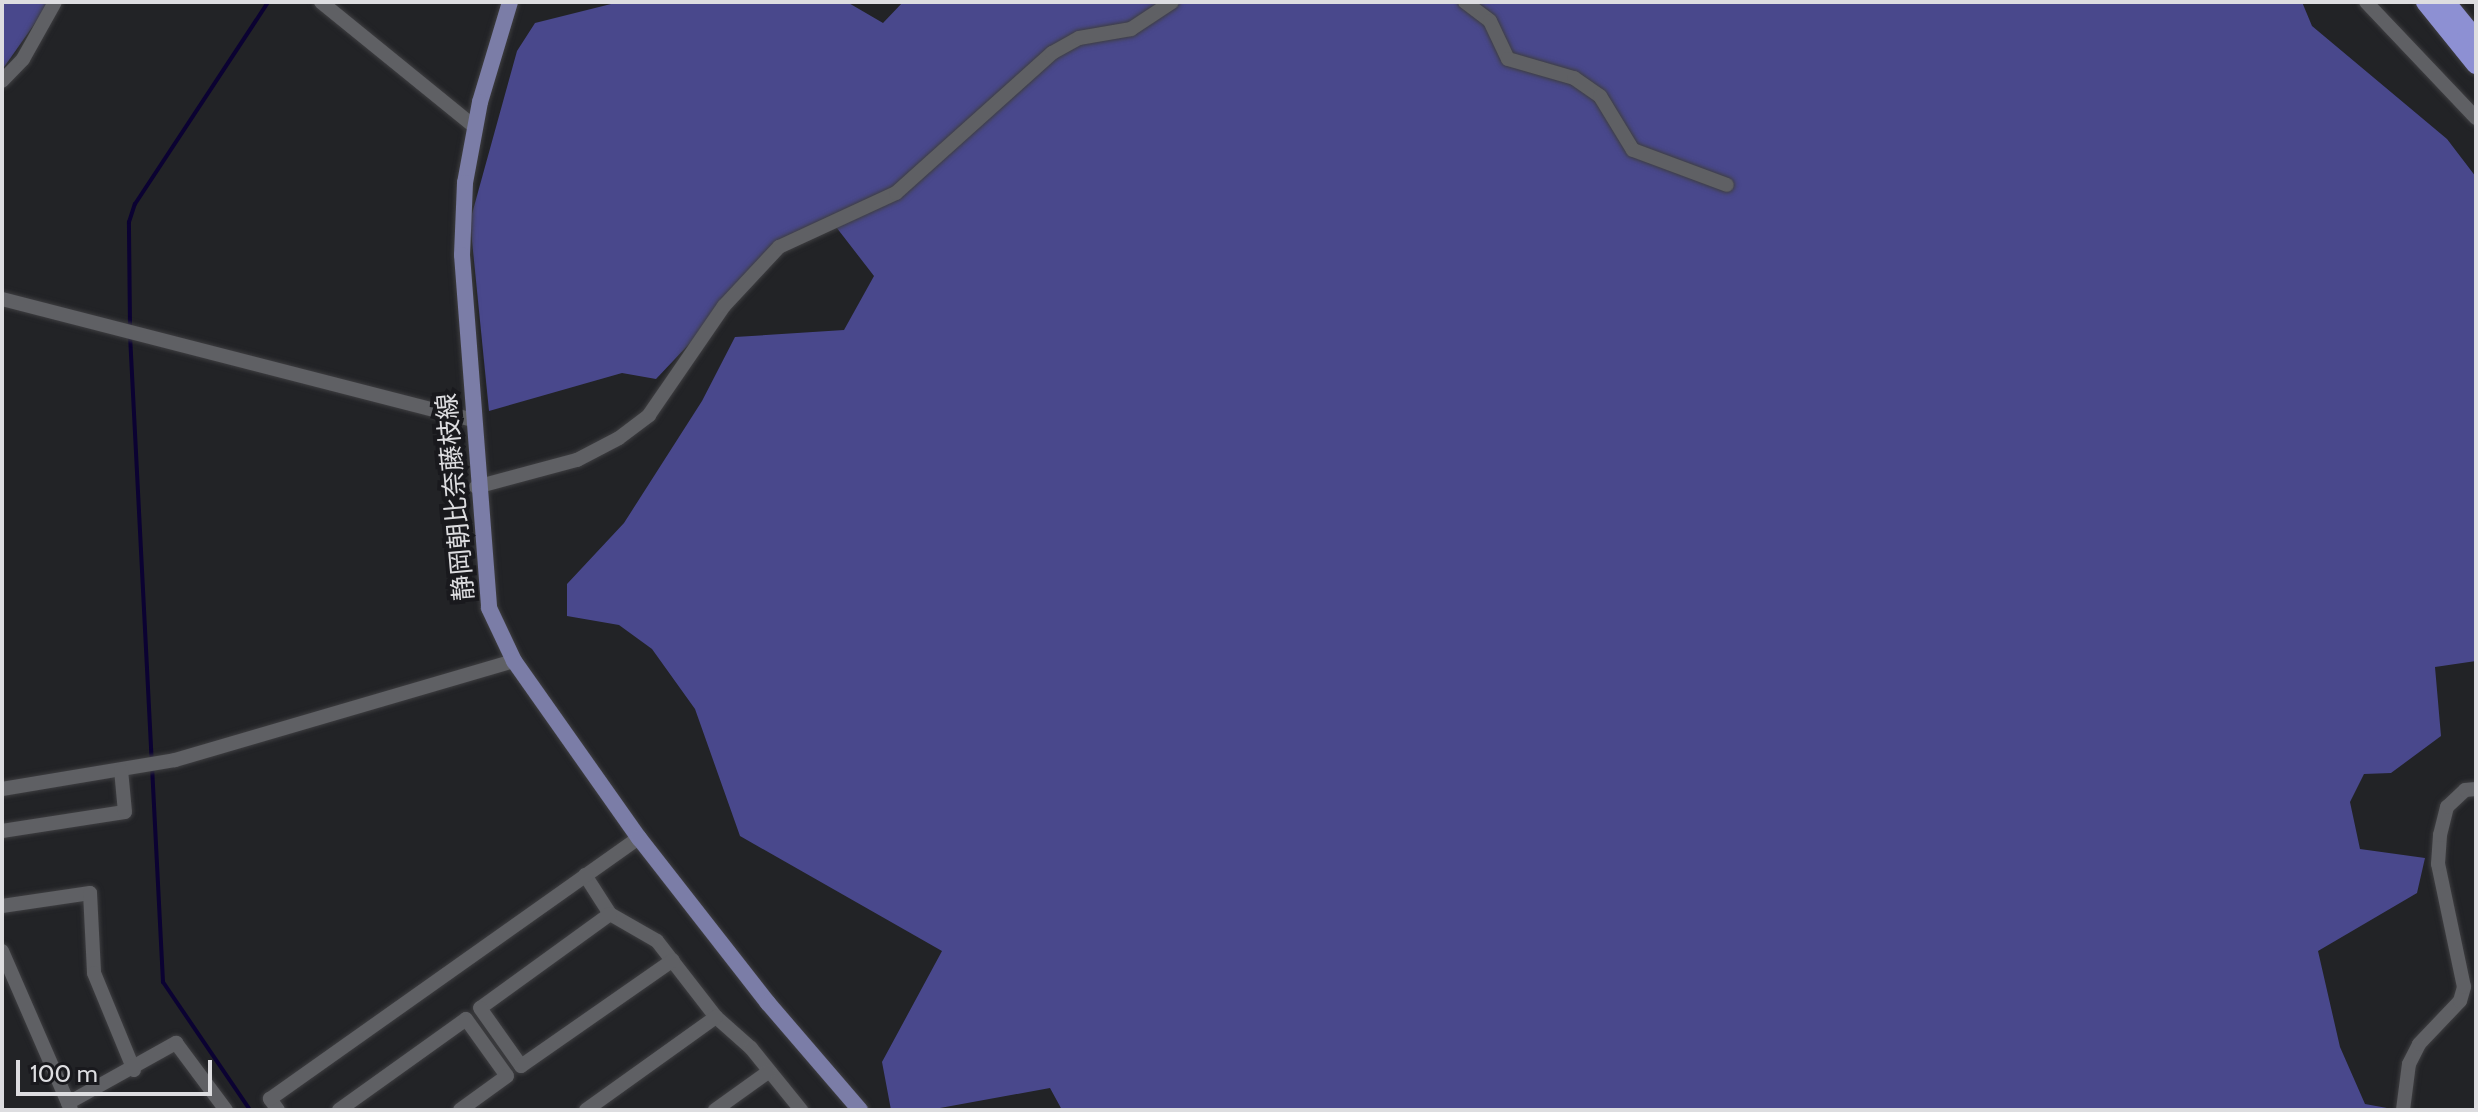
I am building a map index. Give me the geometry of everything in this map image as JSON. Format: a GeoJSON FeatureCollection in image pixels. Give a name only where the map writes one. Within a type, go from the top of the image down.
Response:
{"type":"FeatureCollection","features":[{"type":"Feature","properties":{"kind":"highway"},"geometry":{"type":"LineString","coordinates":[[2426,2],[2476,64]]}},
{"type":"Feature","properties":{"kind":"highway"},"geometry":{"type":"LineString","coordinates":[[2445,2],[2476,40]]}},
{"type":"Feature","properties":{"kind":"main road","name":"静岡朝比奈藤枝線"},"geometry":{"type":"LineString","coordinates":[[510,2],[475,127],[462,255],[484,585],[514,661],[639,838],[768,1003],[860,1110]]}},
{"type":"Feature","properties":{"kind":"street"},"geometry":{"type":"LineString","coordinates":[[2,81],[23,59],[55,2]]}},
{"type":"Feature","properties":{"kind":"street"},"geometry":{"type":"LineString","coordinates":[[321,2],[475,127]]}},
{"type":"Feature","properties":{"kind":"street"},"geometry":{"type":"LineString","coordinates":[[476,487],[577,460],[619,438],[649,415],[724,306],[779,247],[896,193],[1052,53],[1079,38],[1131,29],[1172,2]]}},
{"type":"Feature","properties":{"kind":"street"},"geometry":{"type":"LineString","coordinates":[[1465,2],[1490,21],[1508,59],[1574,78],[1600,96],[1633,150],[1727,185]]}},
{"type":"Feature","properties":{"kind":"street"},"geometry":{"type":"LineString","coordinates":[[2366,2],[2476,118]]}},
{"type":"Feature","properties":{"kind":"street"},"geometry":{"type":"LineString","coordinates":[[2,299],[104,328],[471,419]]}},
{"type":"Feature","properties":{"kind":"street"},"geometry":{"type":"LineString","coordinates":[[2,789],[159,763],[514,661]]}},
{"type":"Feature","properties":{"kind":"street"},"geometry":{"type":"LineString","coordinates":[[2,831],[125,812],[121,770]]}},
{"type":"Feature","properties":{"kind":"street"},"geometry":{"type":"LineString","coordinates":[[2403,1110],[2409,1064],[2419,1044],[2460,1001],[2464,987],[2438,864],[2440,835],[2447,807],[2465,790],[2476,789]]}},
{"type":"Feature","properties":{"kind":"street"},"geometry":{"type":"LineString","coordinates":[[278,1110],[270,1099],[639,838]]}},
{"type":"Feature","properties":{"kind":"street"},"geometry":{"type":"LineString","coordinates":[[585,875],[610,914],[657,941],[716,1017],[751,1048],[801,1110]]}},
{"type":"Feature","properties":{"kind":"street"},"geometry":{"type":"LineString","coordinates":[[2,906],[90,893],[94,973],[134,1070]]}},
{"type":"Feature","properties":{"kind":"street"},"geometry":{"type":"LineString","coordinates":[[610,914],[480,1008],[521,1066],[673,960]]}},
{"type":"Feature","properties":{"kind":"street"},"geometry":{"type":"LineString","coordinates":[[2,951],[69,1107],[176,1043],[219,1107]]}},
{"type":"Feature","properties":{"kind":"street"},"geometry":{"type":"LineString","coordinates":[[586,1110],[716,1017]]}},
{"type":"Feature","properties":{"kind":"street"},"geometry":{"type":"LineString","coordinates":[[339,1110],[466,1019],[507,1076],[460,1110]]}},
{"type":"Feature","properties":{"kind":"street"},"geometry":{"type":"LineString","coordinates":[[715,1110],[768,1072]]}},
{"type":"Feature","properties":{"kind":"shaded area"},"geometry":{"type":"Polygon","coordinates":[[[2,2],[50,2],[2,70],[2,2]]]}},
{"type":"Feature","properties":{"kind":"shaded area"},"geometry":{"type":"Polygon","coordinates":[[[619,2],[847,2],[883,23],[903,2],[2302,2],[2312,26],[2447,139],[2476,177],[2476,661],[2435,667],[2441,736],[2391,773],[2364,774],[2350,802],[2360,849],[2425,858],[2417,893],[2318,951],[2340,1047],[2365,1104],[2398,1110],[1062,1110],[1050,1088],[929,1110],[891,1110],[882,1062],[942,951],[740,836],[695,709],[652,649],[619,625],[567,616],[567,584],[624,523],[702,401],[735,337],[844,330],[874,276],[833,223],[783,245],[656,379],[622,373],[489,411],[470,221],[517,51],[535,23],[619,2]]]}},
{"type":"Feature","properties":{"kind":"waterway"},"geometry":{"type":"LineString","coordinates":[[130,326],[129,222],[135,204],[268,2]]}},
{"type":"Feature","properties":{"kind":"waterway"},"geometry":{"type":"LineString","coordinates":[[130,335],[163,982],[250,1110]]}}]}
